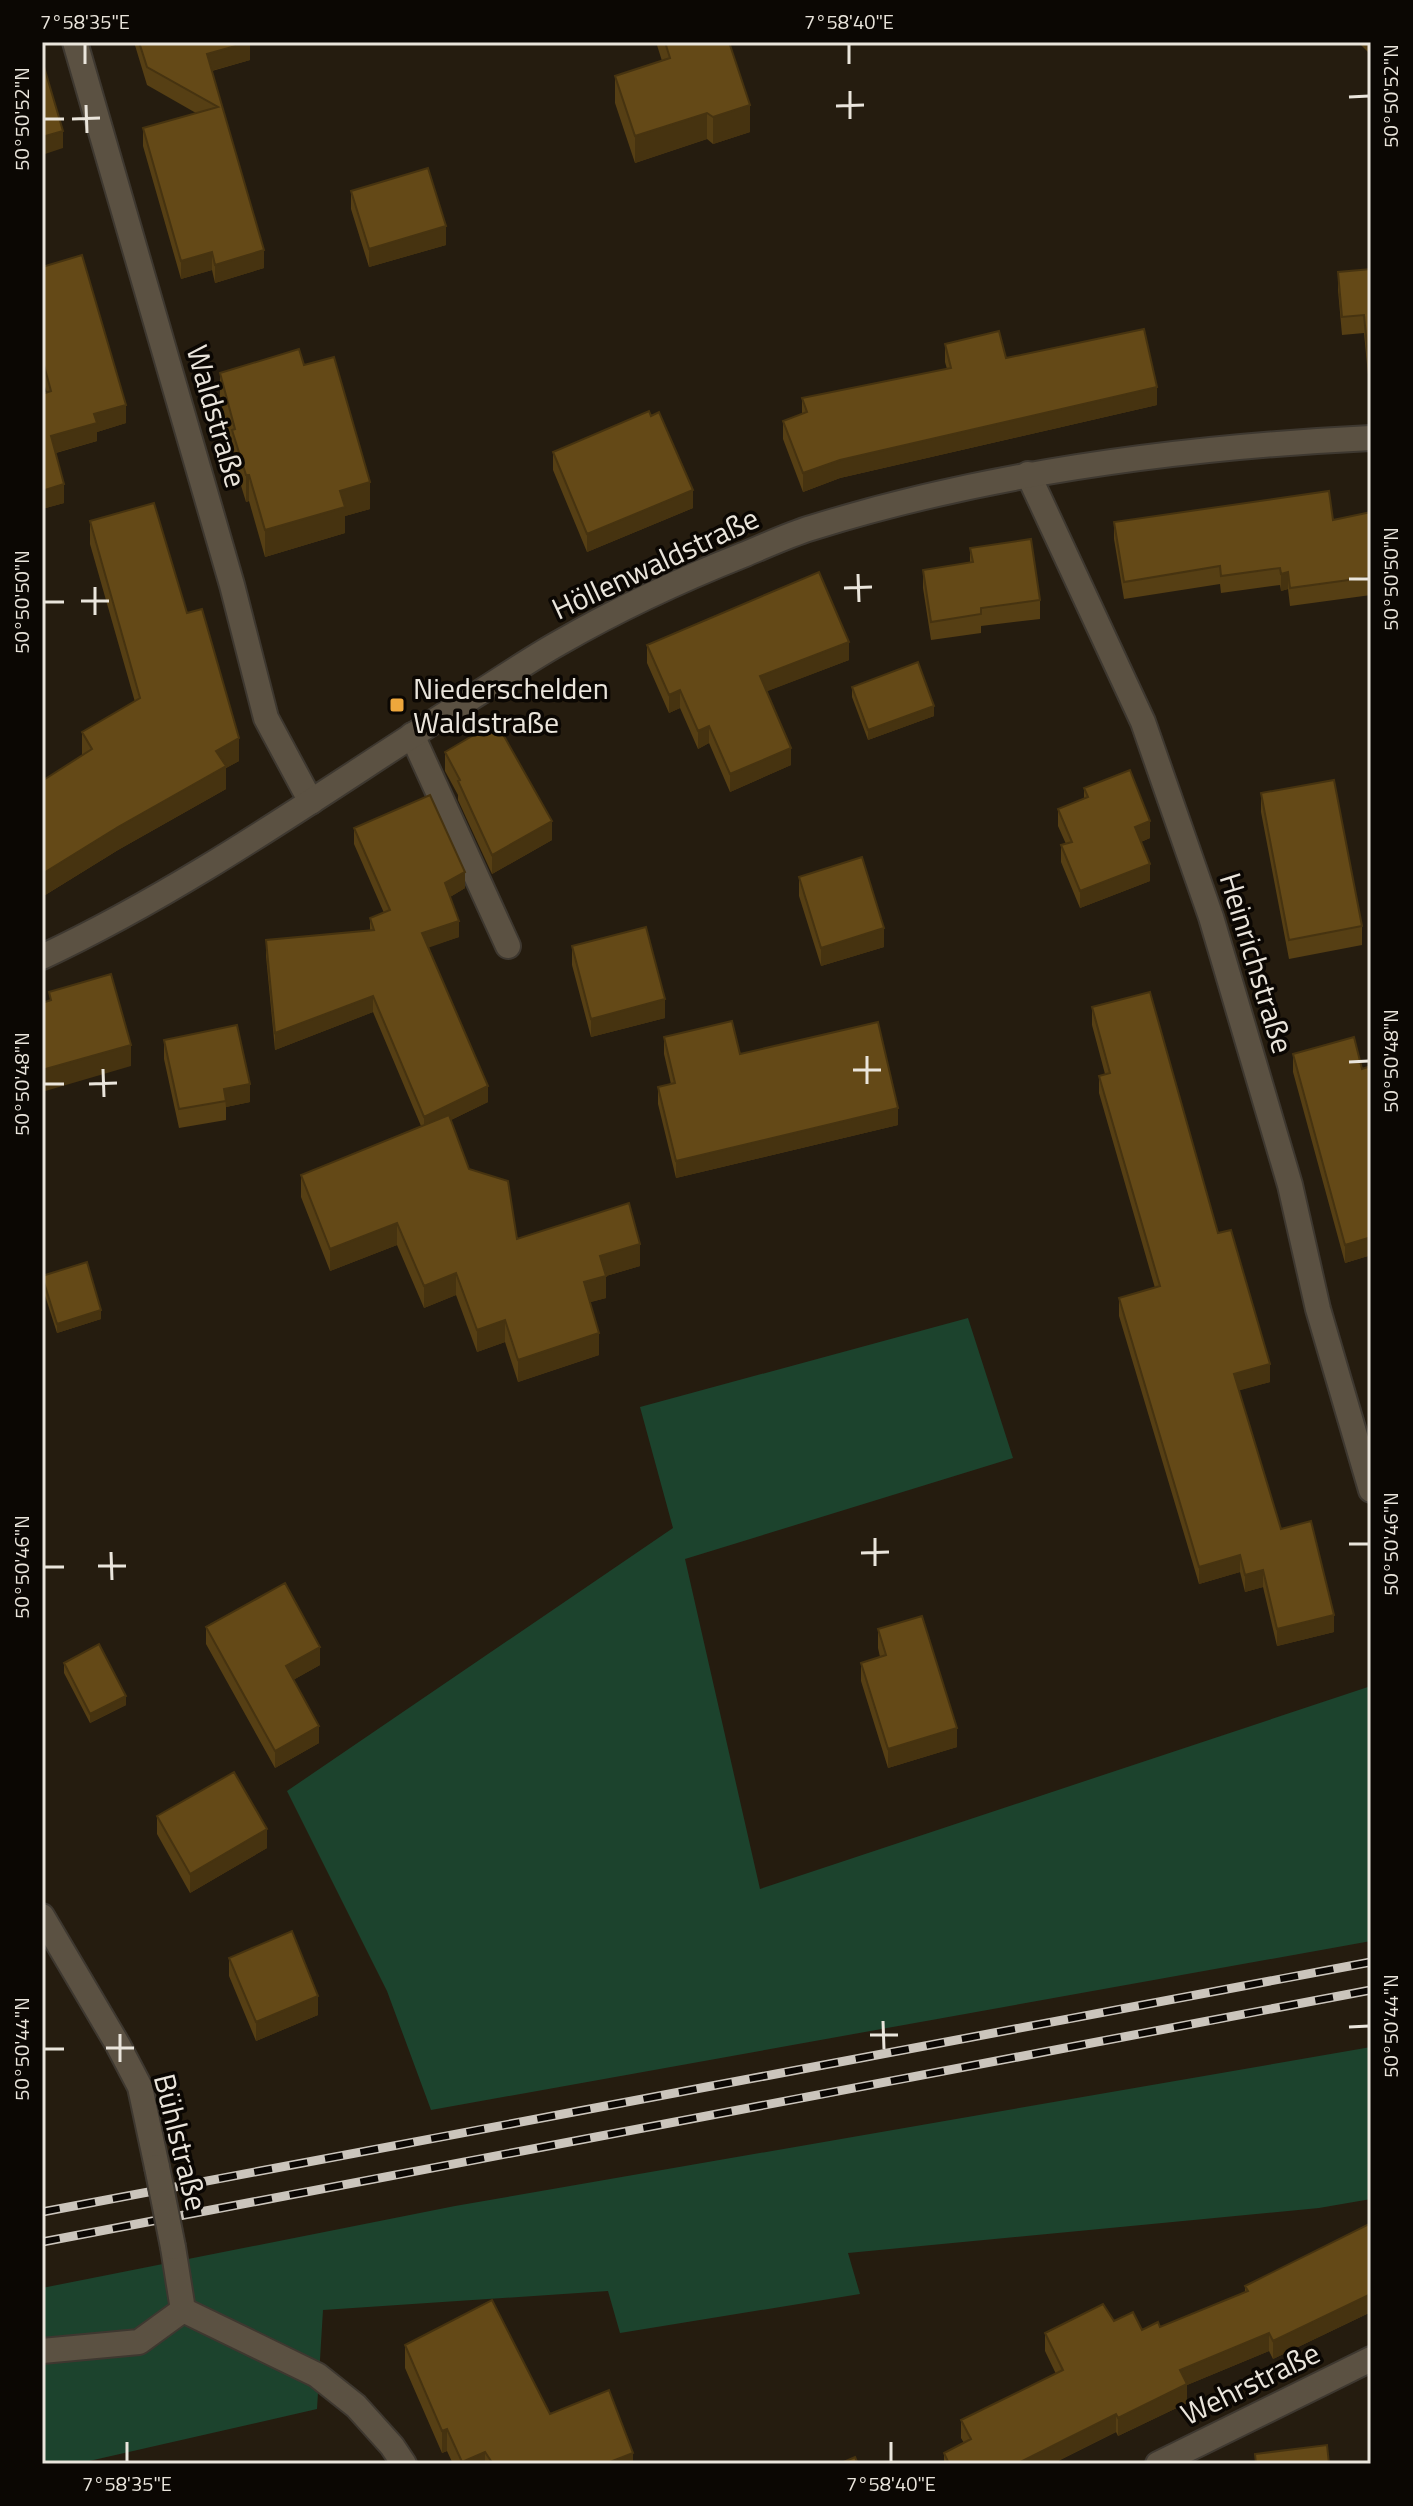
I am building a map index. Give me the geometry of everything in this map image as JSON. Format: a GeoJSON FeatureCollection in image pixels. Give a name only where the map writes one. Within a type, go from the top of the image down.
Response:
{"type":"FeatureCollection","features":[{"type":"Feature","properties":{"kind":"street","name":"Waldstraße"},"geometry":{"type":"LineString","coordinates":[[75,42],[228,570],[266,718],[311,802]]}},
{"type":"Feature","properties":{"kind":"street","name":"Höllenwaldstraße"},"geometry":{"type":"LineString","coordinates":[[42,957],[97,931],[311,802],[556,644],[680,581],[807,529],[917,497],[1028,474],[1186,454],[1371,438]]}},
{"type":"Feature","properties":{"kind":"street","name":"Heinrichstraße"},"geometry":{"type":"LineString","coordinates":[[1028,474],[1143,722],[1211,917],[1290,1185],[1322,1324],[1371,1490]]}},
{"type":"Feature","properties":{"kind":"street"},"geometry":{"type":"LineString","coordinates":[[412,735],[508,946]]}},
{"type":"Feature","properties":{"kind":"street","name":"Bühlstraße"},"geometry":{"type":"LineString","coordinates":[[42,1916],[140,2087],[183,2310]]}},
{"type":"Feature","properties":{"kind":"street"},"geometry":{"type":"LineString","coordinates":[[42,2351],[139,2342],[183,2310],[317,2375],[356,2406],[404,2464]]}},
{"type":"Feature","properties":{"kind":"street","name":"Wehrstraße"},"geometry":{"type":"LineString","coordinates":[[1158,2464],[1371,2359]]}},
{"type":"Feature","properties":{"kind":"green space"},"geometry":{"type":"Polygon","coordinates":[[[968,1318],[1013,1458],[685,1559],[760,1889],[1371,1686],[1371,1941],[431,2110],[387,1991],[287,1791],[673,1528],[640,1407],[968,1318]]]}},
{"type":"Feature","properties":{"kind":"green space"},"geometry":{"type":"Polygon","coordinates":[[[1371,2047],[1371,2199],[1319,2208],[848,2253],[860,2294],[620,2333],[608,2291],[323,2310],[317,2409],[76,2464],[42,2464],[42,2288],[455,2206],[1371,2047]]]}},
{"type":"Feature","properties":{"kind":"building"},"geometry":{"type":"Polygon","coordinates":[[[139,42],[250,42],[207,54],[264,250],[215,265],[212,252],[181,261],[143,128],[218,107],[147,67],[139,42]]]}},
{"type":"Feature","properties":{"kind":"building"},"geometry":{"type":"Polygon","coordinates":[[[665,42],[729,42],[750,105],[713,117],[707,113],[635,136],[615,76],[670,58],[665,42]]]}},
{"type":"Feature","properties":{"kind":"building"},"geometry":{"type":"Polygon","coordinates":[[[42,60],[63,131],[42,137],[42,60]]]}},
{"type":"Feature","properties":{"kind":"building"},"geometry":{"type":"Polygon","coordinates":[[[428,168],[446,226],[369,249],[351,191],[428,168]]]}},
{"type":"Feature","properties":{"kind":"building"},"geometry":{"type":"Polygon","coordinates":[[[82,255],[126,405],[94,414],[97,423],[51,436],[64,484],[42,491],[42,394],[51,391],[42,358],[42,267],[82,255]]]}},
{"type":"Feature","properties":{"kind":"building"},"geometry":{"type":"Polygon","coordinates":[[[1371,269],[1369,367],[1364,315],[1342,317],[1338,272],[1371,269]]]}},
{"type":"Feature","properties":{"kind":"building"},"geometry":{"type":"Polygon","coordinates":[[[1144,329],[1157,387],[840,460],[803,473],[783,421],[807,412],[802,398],[951,368],[945,344],[999,331],[1006,358],[1144,329]]]}},
{"type":"Feature","properties":{"kind":"building"},"geometry":{"type":"Polygon","coordinates":[[[299,349],[304,365],[334,357],[370,482],[340,491],[345,507],[265,530],[232,430],[235,429],[220,373],[299,349]]]}},
{"type":"Feature","properties":{"kind":"building"},"geometry":{"type":"Polygon","coordinates":[[[649,411],[651,416],[659,412],[693,490],[587,534],[553,452],[649,411]]]}},
{"type":"Feature","properties":{"kind":"building"},"geometry":{"type":"Polygon","coordinates":[[[1329,491],[1333,520],[1371,512],[1371,577],[1290,588],[1288,572],[1281,574],[1280,568],[1221,576],[1220,566],[1124,582],[1114,522],[1329,491]]]}},
{"type":"Feature","properties":{"kind":"building"},"geometry":{"type":"Polygon","coordinates":[[[154,503],[187,613],[202,609],[239,738],[216,751],[226,766],[42,874],[42,781],[92,749],[82,732],[140,698],[90,521],[154,503]]]}},
{"type":"Feature","properties":{"kind":"building"},"geometry":{"type":"Polygon","coordinates":[[[1031,539],[1040,600],[981,608],[981,614],[931,622],[923,570],[973,562],[970,548],[1031,539]]]}},
{"type":"Feature","properties":{"kind":"building"},"geometry":{"type":"Polygon","coordinates":[[[819,572],[849,642],[760,676],[791,748],[730,774],[709,726],[698,731],[680,690],[669,695],[647,645],[819,572]]]}},
{"type":"Feature","properties":{"kind":"building"},"geometry":{"type":"Polygon","coordinates":[[[918,662],[934,706],[868,730],[852,687],[918,662]]]}},
{"type":"Feature","properties":{"kind":"building"},"geometry":{"type":"Polygon","coordinates":[[[496,722],[552,821],[492,855],[445,752],[496,722]]]}},
{"type":"Feature","properties":{"kind":"building"},"geometry":{"type":"Polygon","coordinates":[[[1130,770],[1150,821],[1135,827],[1150,864],[1080,891],[1061,845],[1072,842],[1058,809],[1088,797],[1084,788],[1130,770]]]}},
{"type":"Feature","properties":{"kind":"building"},"geometry":{"type":"Polygon","coordinates":[[[1334,780],[1362,926],[1289,940],[1261,793],[1334,780]]]}},
{"type":"Feature","properties":{"kind":"building"},"geometry":{"type":"Polygon","coordinates":[[[430,795],[465,872],[445,883],[459,921],[422,933],[488,1086],[424,1117],[373,996],[275,1033],[266,940],[374,930],[370,918],[390,910],[354,828],[430,795]]]}},
{"type":"Feature","properties":{"kind":"building"},"geometry":{"type":"Polygon","coordinates":[[[862,857],[884,928],[821,948],[799,877],[862,857]]]}},
{"type":"Feature","properties":{"kind":"building"},"geometry":{"type":"Polygon","coordinates":[[[646,927],[665,999],[591,1019],[572,946],[646,927]]]}},
{"type":"Feature","properties":{"kind":"building"},"geometry":{"type":"Polygon","coordinates":[[[111,974],[131,1045],[42,1070],[42,1003],[51,1000],[49,992],[111,974]]]}},
{"type":"Feature","properties":{"kind":"building"},"geometry":{"type":"Polygon","coordinates":[[[1150,992],[1218,1233],[1231,1230],[1270,1364],[1234,1374],[1281,1529],[1311,1521],[1334,1615],[1277,1629],[1263,1570],[1245,1575],[1240,1555],[1199,1567],[1119,1298],[1160,1286],[1099,1076],[1110,1073],[1092,1007],[1150,992]]]}},
{"type":"Feature","properties":{"kind":"building"},"geometry":{"type":"Polygon","coordinates":[[[732,1021],[740,1054],[878,1022],[898,1108],[676,1161],[658,1087],[675,1083],[664,1037],[732,1021]]]}},
{"type":"Feature","properties":{"kind":"building"},"geometry":{"type":"Polygon","coordinates":[[[237,1025],[250,1084],[224,1089],[226,1101],[179,1109],[164,1040],[237,1025]]]}},
{"type":"Feature","properties":{"kind":"building"},"geometry":{"type":"Polygon","coordinates":[[[1354,1037],[1362,1069],[1371,1066],[1371,1260],[1368,1238],[1345,1245],[1293,1054],[1354,1037]]]}},
{"type":"Feature","properties":{"kind":"building"},"geometry":{"type":"Polygon","coordinates":[[[449,1115],[469,1169],[508,1181],[517,1239],[629,1203],[640,1244],[600,1256],[606,1276],[584,1282],[599,1333],[518,1360],[505,1320],[477,1330],[456,1273],[424,1286],[397,1223],[330,1249],[301,1175],[449,1115]]]}},
{"type":"Feature","properties":{"kind":"building"},"geometry":{"type":"Polygon","coordinates":[[[87,1262],[101,1310],[57,1324],[42,1276],[87,1262]]]}},
{"type":"Feature","properties":{"kind":"building"},"geometry":{"type":"Polygon","coordinates":[[[285,1583],[320,1647],[286,1666],[319,1726],[275,1751],[206,1627],[285,1583]]]}},
{"type":"Feature","properties":{"kind":"building"},"geometry":{"type":"Polygon","coordinates":[[[922,1616],[957,1728],[888,1749],[861,1663],[886,1655],[878,1629],[922,1616]]]}},
{"type":"Feature","properties":{"kind":"building"},"geometry":{"type":"Polygon","coordinates":[[[99,1644],[126,1696],[90,1714],[64,1663],[99,1644]]]}},
{"type":"Feature","properties":{"kind":"building"},"geometry":{"type":"Polygon","coordinates":[[[234,1772],[267,1829],[190,1874],[157,1816],[234,1772]]]}},
{"type":"Feature","properties":{"kind":"building"},"geometry":{"type":"Polygon","coordinates":[[[292,1931],[318,1996],[256,2022],[229,1958],[292,1931]]]}},
{"type":"Feature","properties":{"kind":"building"},"geometry":{"type":"Polygon","coordinates":[[[1371,2223],[1371,2294],[1273,2341],[1269,2333],[1180,2370],[1187,2384],[1118,2418],[1116,2414],[1016,2464],[949,2464],[944,2453],[971,2439],[961,2420],[1063,2370],[1045,2333],[1103,2304],[1114,2321],[1133,2312],[1142,2330],[1158,2322],[1160,2327],[1248,2291],[1245,2286],[1371,2223]]]}},
{"type":"Feature","properties":{"kind":"building"},"geometry":{"type":"Polygon","coordinates":[[[492,2300],[550,2414],[609,2390],[633,2453],[605,2464],[493,2464],[485,2452],[462,2462],[447,2429],[442,2431],[405,2345],[492,2300]]]}},
{"type":"Feature","properties":{"kind":"building"},"geometry":{"type":"Polygon","coordinates":[[[1327,2445],[1329,2464],[1256,2464],[1255,2454],[1327,2445]]]}},
{"type":"Feature","properties":{"kind":"building"},"geometry":{"type":"Polygon","coordinates":[[[855,2457],[858,2464],[839,2464],[855,2457]]]}},
{"type":"Feature","properties":{"kind":"railway"},"geometry":{"type":"LineString","coordinates":[[42,2212],[1371,1962]]}},
{"type":"Feature","properties":{"kind":"railway"},"geometry":{"type":"LineString","coordinates":[[42,2242],[1371,1990]]}},
{"type":"Feature","properties":{"kind":"place","name":"Niederschelden Waldstraße"},"geometry":{"type":"Point","coordinates":[397,705]}}]}
